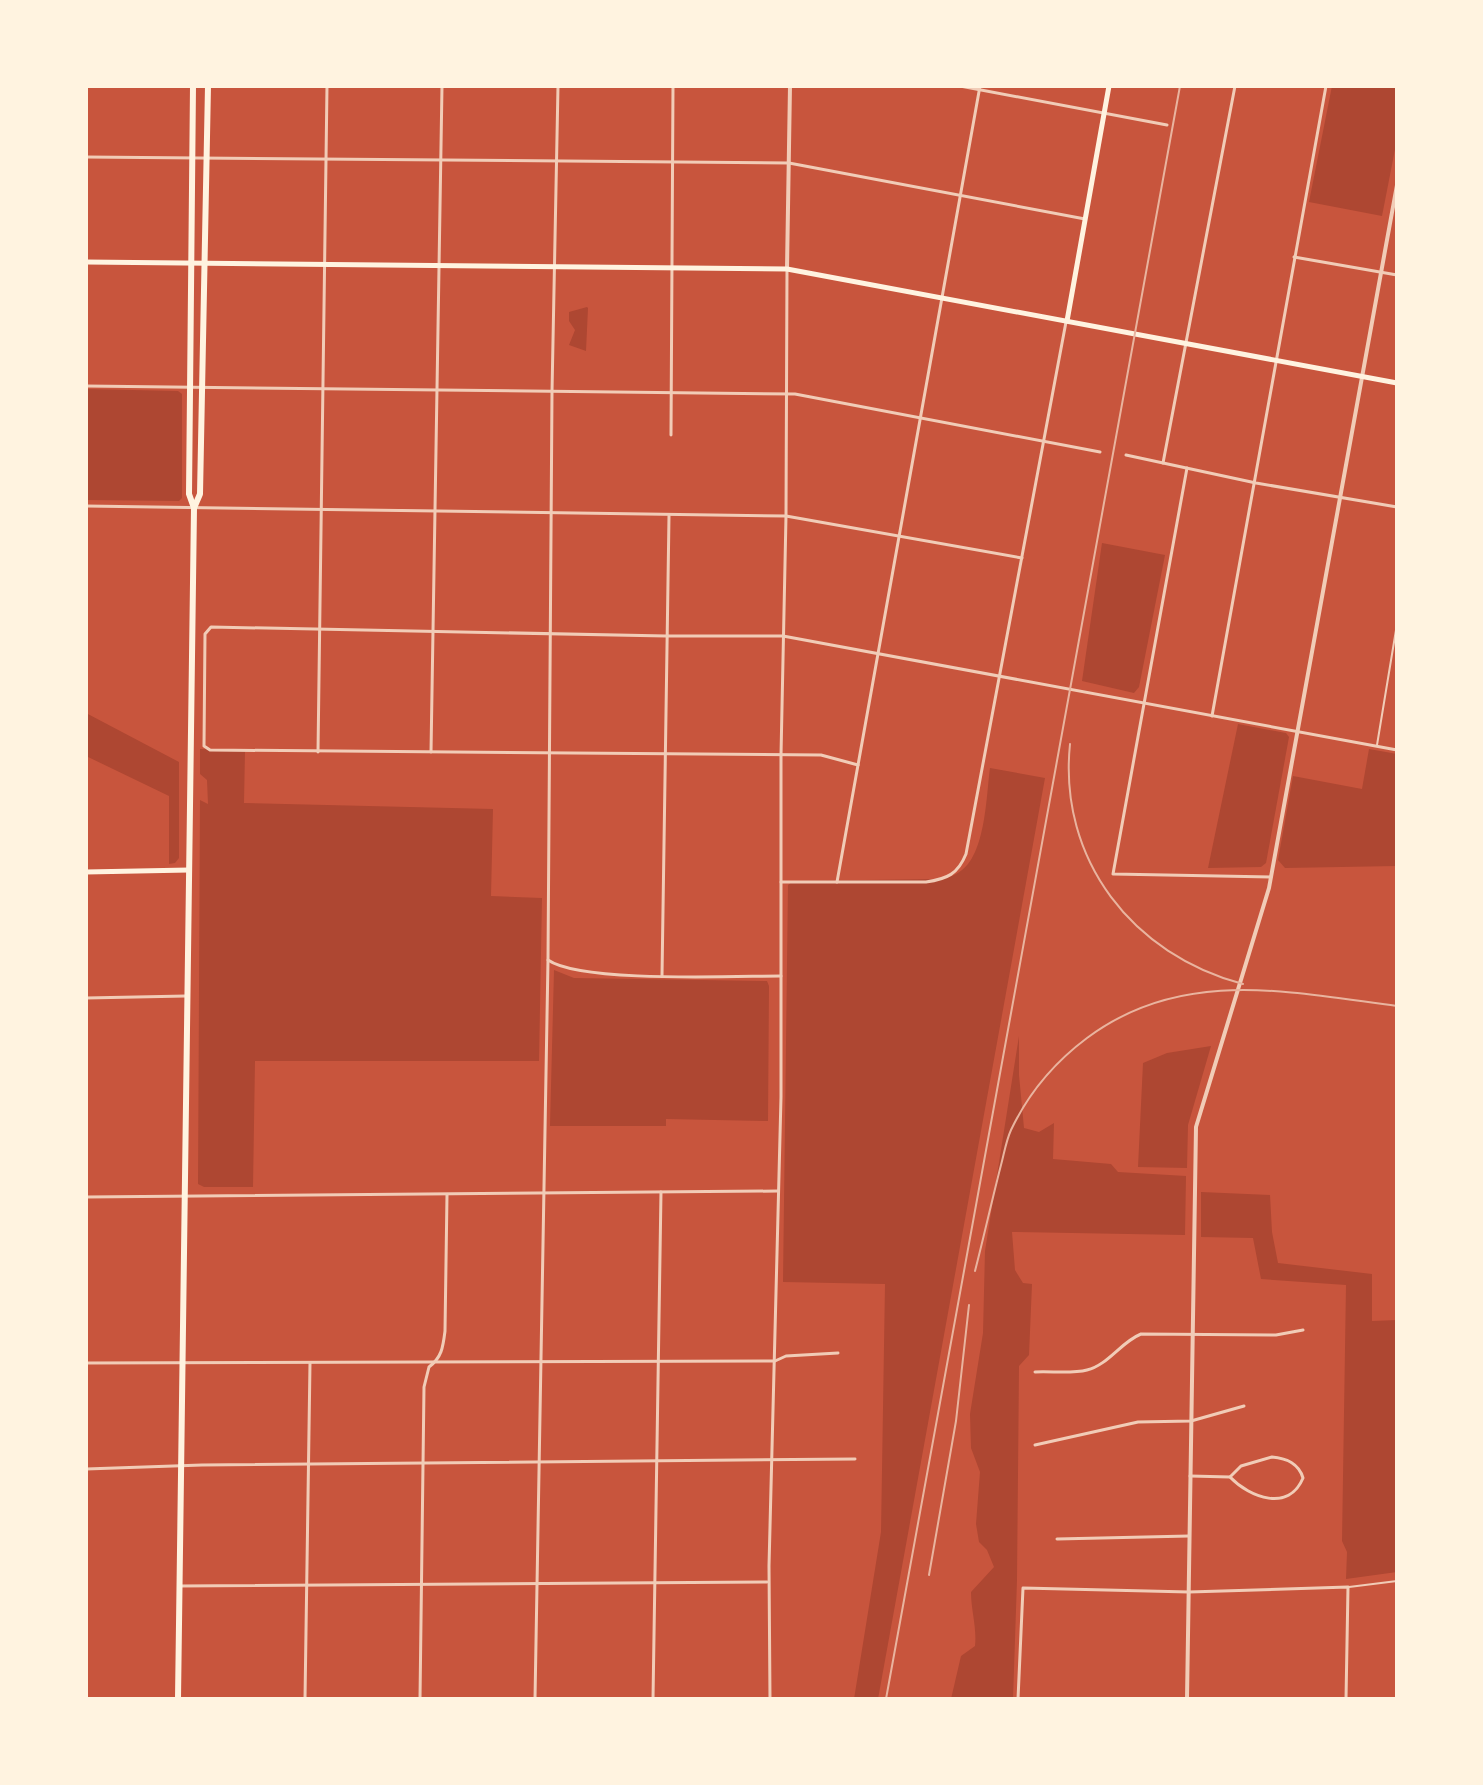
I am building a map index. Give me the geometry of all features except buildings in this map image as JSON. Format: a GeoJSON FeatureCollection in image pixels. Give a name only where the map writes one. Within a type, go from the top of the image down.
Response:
{"type":"FeatureCollection","features":[{"type":"Feature","properties":{"kind":"highway"},"geometry":{"type":"LineString","coordinates":[[178,1699],[194,508],[189,494],[193,86]]}},
{"type":"Feature","properties":{"kind":"highway"},"geometry":{"type":"LineString","coordinates":[[194,508],[200,494],[208,86]]}},
{"type":"Feature","properties":{"kind":"main road"},"geometry":{"type":"LineString","coordinates":[[1067,321],[1109,86]]}},
{"type":"Feature","properties":{"kind":"main road"},"geometry":{"type":"LineString","coordinates":[[86,262],[787,269],[1397,383]]}},
{"type":"Feature","properties":{"kind":"main road"},"geometry":{"type":"LineString","coordinates":[[86,872],[189,870]]}},
{"type":"Feature","properties":{"kind":"street"},"geometry":{"type":"LineString","coordinates":[[318,752],[327,86]]}},
{"type":"Feature","properties":{"kind":"street"},"geometry":{"type":"LineString","coordinates":[[431,752],[442,86]]}},
{"type":"Feature","properties":{"kind":"street"},"geometry":{"type":"LineString","coordinates":[[535,1699],[548,960],[552,392],[558,86]]}},
{"type":"Feature","properties":{"kind":"street"},"geometry":{"type":"LineString","coordinates":[[671,435],[673,86]]}},
{"type":"Feature","properties":{"kind":"street"},"geometry":{"type":"LineString","coordinates":[[770,1699],[769,1582],[778,1191],[790,86]]}},
{"type":"Feature","properties":{"kind":"street"},"geometry":{"type":"LineString","coordinates":[[960,86],[1167,125]]}},
{"type":"Feature","properties":{"kind":"street"},"geometry":{"type":"LineString","coordinates":[[1163,463],[1235,86]]}},
{"type":"Feature","properties":{"kind":"street"},"geometry":{"type":"LineString","coordinates":[[1212,716],[1326,86]]}},
{"type":"Feature","properties":{"kind":"street"},"geometry":{"type":"LineString","coordinates":[[837,882],[980,88]]}},
{"type":"Feature","properties":{"kind":"street"},"geometry":{"type":"LineString","coordinates":[[86,157],[789,163],[1085,219]]}},
{"type":"Feature","properties":{"kind":"street"},"geometry":{"type":"LineString","coordinates":[[1187,1699],[1196,1127],[1271,877],[1397,185]]}},
{"type":"Feature","properties":{"kind":"street"},"geometry":{"type":"LineString","coordinates":[[1294,257],[1397,275]]}},
{"type":"Feature","properties":{"kind":"street"},"geometry":{"type":"LineString","coordinates":[[781,882],[926,882],[945,879],[955,873],[966,854],[1067,321]]}},
{"type":"Feature","properties":{"kind":"street"},"geometry":{"type":"LineString","coordinates":[[86,386],[785,394],[1100,452]]}},
{"type":"Feature","properties":{"kind":"street"},"geometry":{"type":"LineString","coordinates":[[1126,455],[1256,483],[1397,507]]}},
{"type":"Feature","properties":{"kind":"street"},"geometry":{"type":"LineString","coordinates":[[1187,468],[1113,874],[1271,877]]}},
{"type":"Feature","properties":{"kind":"street"},"geometry":{"type":"LineString","coordinates":[[86,506],[786,516],[1022,558]]}},
{"type":"Feature","properties":{"kind":"street"},"geometry":{"type":"LineString","coordinates":[[662,976],[669,515]]}},
{"type":"Feature","properties":{"kind":"street"},"geometry":{"type":"LineString","coordinates":[[858,765],[821,755],[207,749],[204,746],[207,630],[211,627],[783,636],[1397,750]]}},
{"type":"Feature","properties":{"kind":"street"},"geometry":{"type":"LineString","coordinates":[[548,960],[571,970],[662,976],[781,976]]}},
{"type":"Feature","properties":{"kind":"street"},"geometry":{"type":"LineString","coordinates":[[86,998],[188,996]]}},
{"type":"Feature","properties":{"kind":"street"},"geometry":{"type":"LineString","coordinates":[[86,1197],[778,1191]]}},
{"type":"Feature","properties":{"kind":"street"},"geometry":{"type":"LineString","coordinates":[[653,1699],[661,1192]]}},
{"type":"Feature","properties":{"kind":"street"},"geometry":{"type":"LineString","coordinates":[[420,1699],[426,1374],[442,1351],[445,1331],[447,1195]]}},
{"type":"Feature","properties":{"kind":"street"},"geometry":{"type":"LineString","coordinates":[[1035,1372],[1087,1371],[1130,1338],[1141,1334],[1276,1335],[1303,1330]]}},
{"type":"Feature","properties":{"kind":"street"},"geometry":{"type":"LineString","coordinates":[[86,1363],[775,1361],[786,1356],[838,1353]]}},
{"type":"Feature","properties":{"kind":"street"},"geometry":{"type":"LineString","coordinates":[[305,1699],[310,1363]]}},
{"type":"Feature","properties":{"kind":"street"},"geometry":{"type":"LineString","coordinates":[[1035,1445],[1138,1422],[1191,1421],[1244,1406]]}},
{"type":"Feature","properties":{"kind":"street"},"geometry":{"type":"LineString","coordinates":[[1190,1476],[1230,1477],[1252,1494],[1274,1499],[1283,1499],[1295,1492],[1303,1478],[1302,1471],[1293,1463],[1272,1457],[1241,1466],[1230,1477]]}},
{"type":"Feature","properties":{"kind":"street"},"geometry":{"type":"LineString","coordinates":[[86,1469],[855,1459]]}},
{"type":"Feature","properties":{"kind":"street"},"geometry":{"type":"LineString","coordinates":[[1057,1539],[1190,1536]]}},
{"type":"Feature","properties":{"kind":"street"},"geometry":{"type":"LineString","coordinates":[[179,1586],[769,1582]]}},
{"type":"Feature","properties":{"kind":"street"},"geometry":{"type":"LineString","coordinates":[[1018,1699],[1023,1588],[1189,1592],[1348,1587],[1346,1699]]}},
{"type":"Feature","properties":{"kind":"lane"},"geometry":{"type":"LineString","coordinates":[[1377,746],[1397,624]]}},
{"type":"Feature","properties":{"kind":"lane"},"geometry":{"type":"LineString","coordinates":[[1348,1587],[1397,1581]]}},
{"type":"Feature","properties":{"kind":"shaded area"},"geometry":{"type":"Polygon","coordinates":[[[1332,86],[1397,86],[1397,139],[1382,216],[1309,202],[1332,86]]]}},
{"type":"Feature","properties":{"kind":"shaded area"},"geometry":{"type":"Polygon","coordinates":[[[587,307],[586,351],[569,345],[575,330],[569,321],[569,312],[587,307]]]}},
{"type":"Feature","properties":{"kind":"shaded area"},"geometry":{"type":"Polygon","coordinates":[[[86,389],[178,391],[182,394],[182,498],[179,501],[86,500],[86,389]]]}},
{"type":"Feature","properties":{"kind":"shaded area"},"geometry":{"type":"Polygon","coordinates":[[[1102,543],[1165,555],[1139,687],[1134,693],[1082,681],[1102,543]]]}},
{"type":"Feature","properties":{"kind":"shaded area"},"geometry":{"type":"Polygon","coordinates":[[[86,713],[179,762],[179,858],[175,863],[169,864],[169,796],[86,756],[86,713]]]}},
{"type":"Feature","properties":{"kind":"shaded area"},"geometry":{"type":"Polygon","coordinates":[[[1238,724],[1286,733],[1289,737],[1266,863],[1261,867],[1208,868],[1238,724]]]}},
{"type":"Feature","properties":{"kind":"shaded area"},"geometry":{"type":"Polygon","coordinates":[[[200,749],[245,751],[244,803],[493,809],[491,896],[542,898],[539,1061],[255,1061],[253,1187],[204,1187],[198,1184],[200,800],[208,804],[207,780],[200,774],[200,749]]]}},
{"type":"Feature","properties":{"kind":"shaded area"},"geometry":{"type":"Polygon","coordinates":[[[1369,749],[1397,754],[1397,866],[1285,868],[1278,860],[1293,776],[1362,789],[1369,749]]]}},
{"type":"Feature","properties":{"kind":"shaded area"},"geometry":{"type":"Polygon","coordinates":[[[990,768],[1045,778],[878,1699],[854,1699],[881,1532],[885,1284],[783,1282],[788,885],[793,881],[938,879],[956,874],[966,867],[979,842],[990,768]]]}},
{"type":"Feature","properties":{"kind":"shaded area"},"geometry":{"type":"Polygon","coordinates":[[[554,970],[574,978],[767,981],[768,1121],[666,1119],[666,1126],[550,1126],[554,970]]]}},
{"type":"Feature","properties":{"kind":"shaded area"},"geometry":{"type":"Polygon","coordinates":[[[1019,1036],[1024,1128],[1039,1132],[1054,1123],[1053,1159],[1111,1164],[1118,1172],[1186,1176],[1185,1235],[1012,1232],[1015,1270],[1023,1283],[1032,1284],[1029,1355],[1019,1366],[1013,1699],[951,1699],[961,1656],[975,1646],[971,1592],[994,1567],[987,1550],[979,1542],[976,1524],[980,1472],[971,1448],[970,1414],[983,1333],[985,1251],[1019,1036]]]}},
{"type":"Feature","properties":{"kind":"shaded area"},"geometry":{"type":"Polygon","coordinates":[[[1211,1046],[1188,1125],[1187,1168],[1138,1167],[1143,1063],[1167,1053],[1211,1046]]]}},
{"type":"Feature","properties":{"kind":"shaded area"},"geometry":{"type":"Polygon","coordinates":[[[1201,1192],[1270,1195],[1278,1263],[1372,1274],[1372,1321],[1397,1320],[1397,1572],[1346,1579],[1347,1552],[1342,1541],[1346,1285],[1261,1279],[1253,1238],[1201,1237],[1201,1192]]]}},
{"type":"Feature","properties":{"kind":"railway"},"geometry":{"type":"LineString","coordinates":[[886,1699],[1180,86]]}},
{"type":"Feature","properties":{"kind":"railway"},"geometry":{"type":"LineString","coordinates":[[1070,744],[1069,786],[1076,826],[1090,863],[1111,897],[1137,926],[1168,951],[1203,970],[1243,984]]}},
{"type":"Feature","properties":{"kind":"railway"},"geometry":{"type":"LineString","coordinates":[[975,1271],[1011,1130],[1043,1080],[1087,1038],[1123,1016],[1160,1001],[1198,993],[1277,991],[1397,1006]]}},
{"type":"Feature","properties":{"kind":"railway"},"geometry":{"type":"LineString","coordinates":[[929,1575],[956,1421],[969,1305]]}}]}
